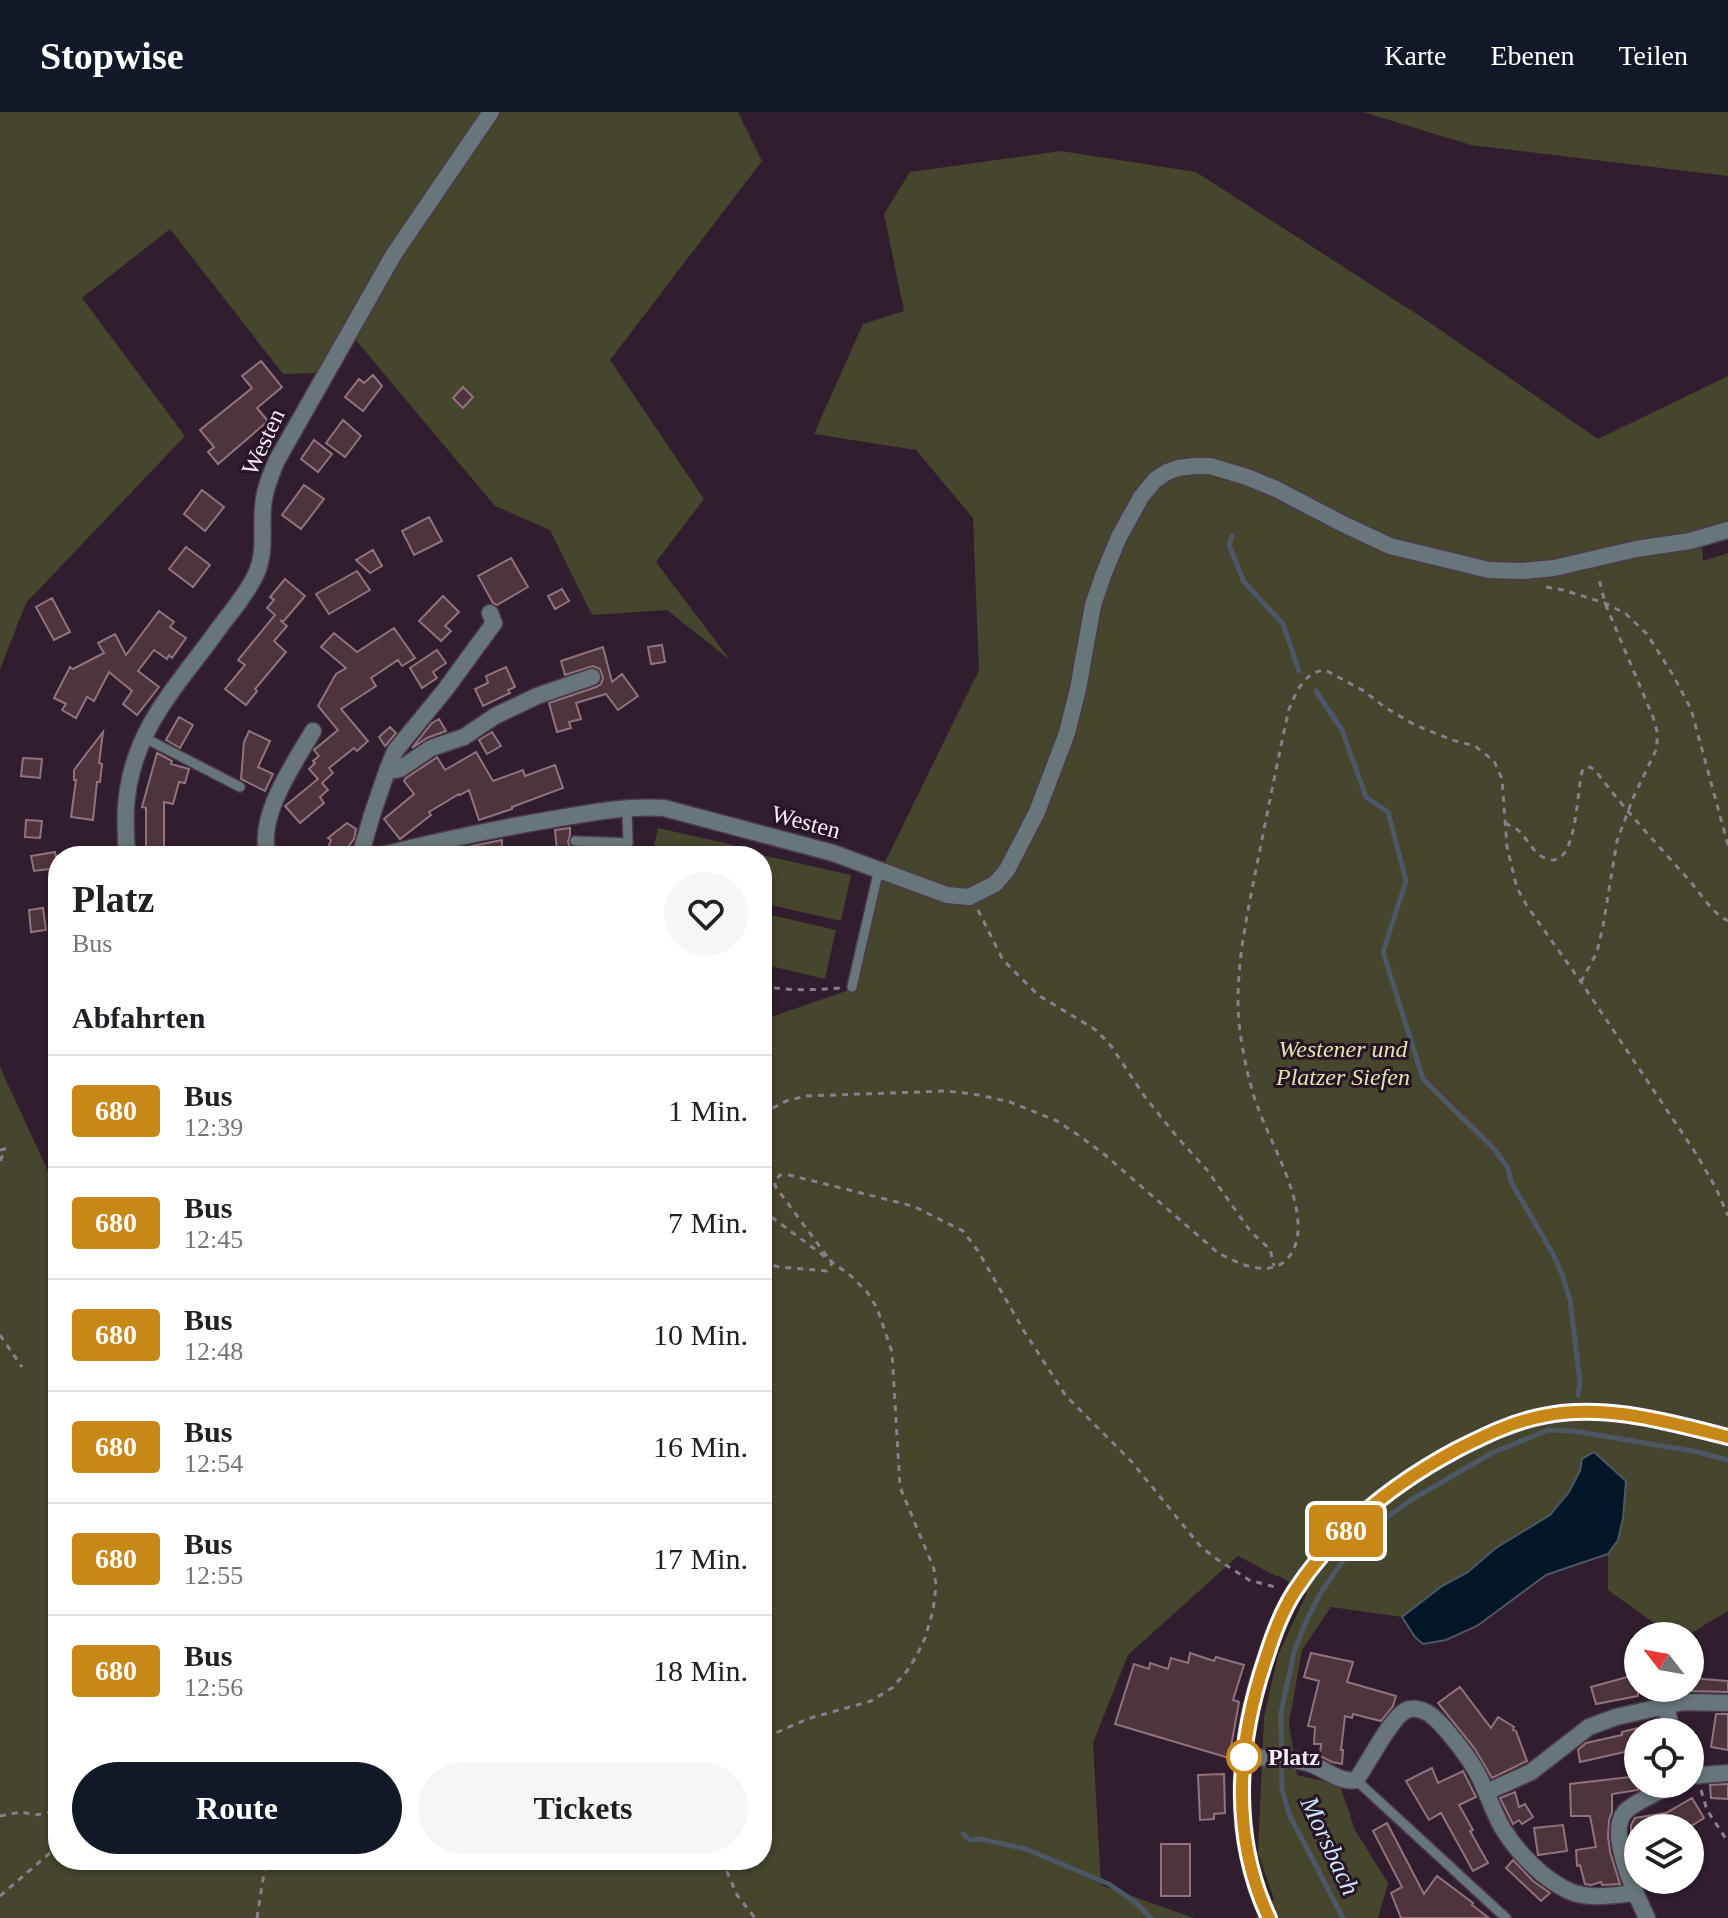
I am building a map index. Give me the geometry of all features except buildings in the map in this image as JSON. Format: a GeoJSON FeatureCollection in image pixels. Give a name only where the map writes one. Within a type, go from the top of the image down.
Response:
{"type":"FeatureCollection","features":[{"type":"Feature","properties":{"kind":"main road"},"geometry":{"type":"LineString","coordinates":[[1269,1918],[1250,1870],[1243,1832],[1241,1798],[1248,1723],[1272,1639],[1294,1593],[1330,1548],[1379,1499],[1426,1466],[1510,1424],[1543,1415],[1595,1411],[1728,1437]]}},
{"type":"Feature","properties":{"kind":"street","name":"Westen"},"geometry":{"type":"LineString","coordinates":[[127,846],[129,782],[143,737],[162,705],[251,583],[261,563],[263,507],[277,460],[394,254],[491,112]]}},
{"type":"Feature","properties":{"kind":"street"},"geometry":{"type":"LineString","coordinates":[[972,897],[995,884],[1007,870],[1037,812],[1067,733],[1093,605],[1104,573],[1141,497],[1155,480],[1167,472],[1210,466],[1238,474],[1276,489],[1390,546],[1489,570],[1554,568],[1636,549],[1690,541],[1728,530]]}},
{"type":"Feature","properties":{"kind":"street"},"geometry":{"type":"LineString","coordinates":[[363,846],[395,751],[494,623],[490,613]]}},
{"type":"Feature","properties":{"kind":"street"},"geometry":{"type":"LineString","coordinates":[[387,771],[400,769],[431,748],[464,737],[495,716],[537,696],[592,677]]}},
{"type":"Feature","properties":{"kind":"street"},"geometry":{"type":"LineString","coordinates":[[265,846],[268,815],[313,731]]}},
{"type":"Feature","properties":{"kind":"street","name":"Westen"},"geometry":{"type":"LineString","coordinates":[[454,846],[527,823],[627,809],[664,808],[833,853],[935,892],[959,898],[972,897]]}},
{"type":"Feature","properties":{"kind":"street"},"geometry":{"type":"LineString","coordinates":[[1487,1792],[1531,1772],[1589,1727],[1616,1717],[1683,1702],[1728,1703]]}},
{"type":"Feature","properties":{"kind":"street"},"geometry":{"type":"LineString","coordinates":[[1666,1705],[1669,1718]]}},
{"type":"Feature","properties":{"kind":"street"},"geometry":{"type":"LineString","coordinates":[[1244,1757],[1309,1763],[1348,1781],[1356,1780],[1396,1718],[1407,1710],[1427,1712],[1473,1766],[1513,1843],[1533,1865],[1555,1883],[1581,1895],[1624,1894]]}},
{"type":"Feature","properties":{"kind":"street"},"geometry":{"type":"LineString","coordinates":[[1704,1775],[1728,1773]]}},
{"type":"Feature","properties":{"kind":"street"},"geometry":{"type":"LineString","coordinates":[[1624,1858],[1619,1838],[1621,1816],[1648,1798]]}},
{"type":"Feature","properties":{"kind":"street"},"geometry":{"type":"LineString","coordinates":[[1635,1894],[1647,1918]]}},
{"type":"Feature","properties":{"kind":"lane"},"geometry":{"type":"LineString","coordinates":[[143,737],[240,787]]}},
{"type":"Feature","properties":{"kind":"lane"},"geometry":{"type":"LineString","coordinates":[[575,841],[628,843],[627,809]]}},
{"type":"Feature","properties":{"kind":"lane"},"geometry":{"type":"LineString","coordinates":[[852,987],[873,867]]}},
{"type":"Feature","properties":{"kind":"lane"},"geometry":{"type":"LineString","coordinates":[[1356,1780],[1506,1918]]}},
{"type":"Feature","properties":{"kind":"path"},"geometry":{"type":"LineString","coordinates":[[1581,982],[1597,952],[1617,841],[1643,774],[1657,748],[1657,731],[1647,699],[1605,603],[1594,559]]}},
{"type":"Feature","properties":{"kind":"path"},"geometry":{"type":"LineString","coordinates":[[1605,603],[1626,614],[1647,634],[1691,709],[1728,845]]}},
{"type":"Feature","properties":{"kind":"path"},"geometry":{"type":"LineString","coordinates":[[772,1109],[806,1096],[947,1091],[1010,1102],[1057,1121],[1093,1146],[1217,1252],[1247,1267],[1259,1269],[1274,1266],[1288,1257],[1294,1248],[1299,1222],[1295,1200],[1247,1070],[1238,993],[1254,880],[1289,709],[1297,690],[1311,674],[1325,670],[1355,685],[1415,725],[1475,746],[1498,766],[1502,779],[1507,847],[1517,888],[1695,1152],[1728,1216]]}},
{"type":"Feature","properties":{"kind":"path"},"geometry":{"type":"LineString","coordinates":[[1504,823],[1519,830],[1531,846],[1549,860],[1564,855],[1571,839],[1579,779],[1583,769],[1590,767],[1717,915],[1728,921]]}},
{"type":"Feature","properties":{"kind":"path"},"geometry":{"type":"LineString","coordinates":[[972,897],[1003,960],[1038,995],[1096,1030],[1111,1046],[1145,1097],[1207,1170],[1251,1232],[1270,1249],[1274,1266]]}},
{"type":"Feature","properties":{"kind":"path"},"geometry":{"type":"LineString","coordinates":[[772,988],[809,991],[852,987]]}},
{"type":"Feature","properties":{"kind":"path"},"geometry":{"type":"LineString","coordinates":[[0,1159],[2,1149]]}},
{"type":"Feature","properties":{"kind":"path"},"geometry":{"type":"LineString","coordinates":[[832,1263],[775,1186],[780,1175],[913,1206],[963,1231],[1066,1396],[1131,1461],[1201,1547],[1249,1580],[1294,1593]]}},
{"type":"Feature","properties":{"kind":"path"},"geometry":{"type":"LineString","coordinates":[[772,1218],[851,1276],[877,1308],[892,1352],[900,1487],[934,1569],[936,1586],[925,1638],[907,1671],[892,1688],[871,1701],[807,1719],[772,1735]]}},
{"type":"Feature","properties":{"kind":"path"},"geometry":{"type":"LineString","coordinates":[[772,1265],[827,1271],[832,1263]]}},
{"type":"Feature","properties":{"kind":"path"},"geometry":{"type":"LineString","coordinates":[[0,1335],[22,1367]]}},
{"type":"Feature","properties":{"kind":"path"},"geometry":{"type":"LineString","coordinates":[[1702,1798],[1728,1842]]}},
{"type":"Feature","properties":{"kind":"path"},"geometry":{"type":"LineString","coordinates":[[0,1816],[21,1812],[35,1815],[48,1813]]}},
{"type":"Feature","properties":{"kind":"path"},"geometry":{"type":"LineString","coordinates":[[0,1896],[48,1855]]}},
{"type":"Feature","properties":{"kind":"path"},"geometry":{"type":"LineString","coordinates":[[257,1918],[264,1870]]}},
{"type":"Feature","properties":{"kind":"path"},"geometry":{"type":"LineString","coordinates":[[726,1870],[737,1895],[755,1918]]}},
{"type":"Feature","properties":{"kind":"green space"},"geometry":{"type":"Polygon","coordinates":[[[0,112],[738,112],[762,161],[610,360],[704,499],[656,562],[730,660],[667,610],[592,615],[550,530],[495,506],[344,326],[316,373],[283,374],[170,229],[82,298],[185,436],[26,603],[0,669],[0,112]]]}},
{"type":"Feature","properties":{"kind":"green space"},"geometry":{"type":"Polygon","coordinates":[[[1363,112],[1728,112],[1728,176],[1471,145],[1363,112]]]}},
{"type":"Feature","properties":{"kind":"green space","name":"Westener und Platzer Siefen"},"geometry":{"type":"Polygon","coordinates":[[[1061,151],[1196,172],[1426,320],[1598,439],[1728,376],[1728,521],[1701,528],[1703,561],[1728,553],[1728,1611],[1704,1625],[1704,1622],[1653,1622],[1608,1590],[1608,1554],[1618,1540],[1623,1518],[1582,1459],[1580,1471],[1569,1492],[1550,1515],[1496,1548],[1468,1572],[1442,1586],[1402,1617],[1331,1607],[1302,1650],[1289,1723],[1297,1775],[1340,1785],[1355,1830],[1388,1883],[1378,1918],[1255,1918],[1274,1899],[1258,1853],[1264,1717],[1278,1655],[1307,1593],[1238,1556],[1128,1655],[1093,1743],[1101,1885],[1194,1918],[0,1918],[0,1067],[48,1171],[48,1870],[772,1870],[772,1017],[855,988],[883,866],[979,670],[973,518],[916,450],[814,434],[863,324],[904,311],[884,214],[910,172],[1061,151]]]}},
{"type":"Feature","properties":{"kind":"green space"},"geometry":{"type":"Polygon","coordinates":[[[658,828],[738,846],[654,846],[658,828]]]}},
{"type":"Feature","properties":{"kind":"green space"},"geometry":{"type":"Polygon","coordinates":[[[772,857],[851,875],[841,921],[772,905],[772,857]]]}},
{"type":"Feature","properties":{"kind":"green space"},"geometry":{"type":"Polygon","coordinates":[[[772,915],[836,930],[825,979],[772,966],[772,915]]]}},
{"type":"Feature","properties":{"kind":"water"},"geometry":{"type":"Polygon","coordinates":[[[1594,1452],[1626,1481],[1618,1540],[1608,1554],[1546,1575],[1477,1626],[1446,1640],[1423,1644],[1415,1637],[1402,1617],[1442,1586],[1468,1572],[1496,1548],[1550,1515],[1569,1492],[1580,1471],[1582,1459],[1594,1452]]]}},
{"type":"Feature","properties":{"kind":"waterway"},"geometry":{"type":"LineString","coordinates":[[1232,536],[1229,545],[1244,582],[1283,624],[1299,671]]}},
{"type":"Feature","properties":{"kind":"waterway"},"geometry":{"type":"LineString","coordinates":[[1316,691],[1342,730],[1366,797],[1388,812],[1406,881],[1383,952],[1423,1079],[1495,1150],[1508,1168],[1511,1182],[1553,1254],[1570,1300],[1580,1382],[1578,1395]]}},
{"type":"Feature","properties":{"kind":"waterway","name":"Morsbach"},"geometry":{"type":"LineString","coordinates":[[1343,1918],[1289,1814],[1282,1789],[1281,1713],[1294,1652],[1308,1617],[1345,1558],[1375,1526],[1411,1500],[1492,1453],[1548,1430],[1573,1431],[1728,1460]]}},
{"type":"Feature","properties":{"kind":"waterway"},"geometry":{"type":"LineString","coordinates":[[963,1834],[970,1840],[981,1839],[1026,1849],[1109,1884],[1151,1918]]}},
{"type":"Feature","properties":{"kind":"bus line","name":"680"},"geometry":{"type":"LineString","coordinates":[[1269,1918],[1250,1870],[1243,1832],[1241,1798],[1248,1723],[1257,1683],[1281,1617],[1313,1567],[1353,1523],[1379,1499],[1426,1466],[1510,1424],[1543,1415],[1595,1411],[1635,1416],[1728,1437]]}},
{"type":"Feature","properties":{"kind":"place","name":"Platz"},"geometry":{"type":"Point","coordinates":[1244,1757]}}]}
